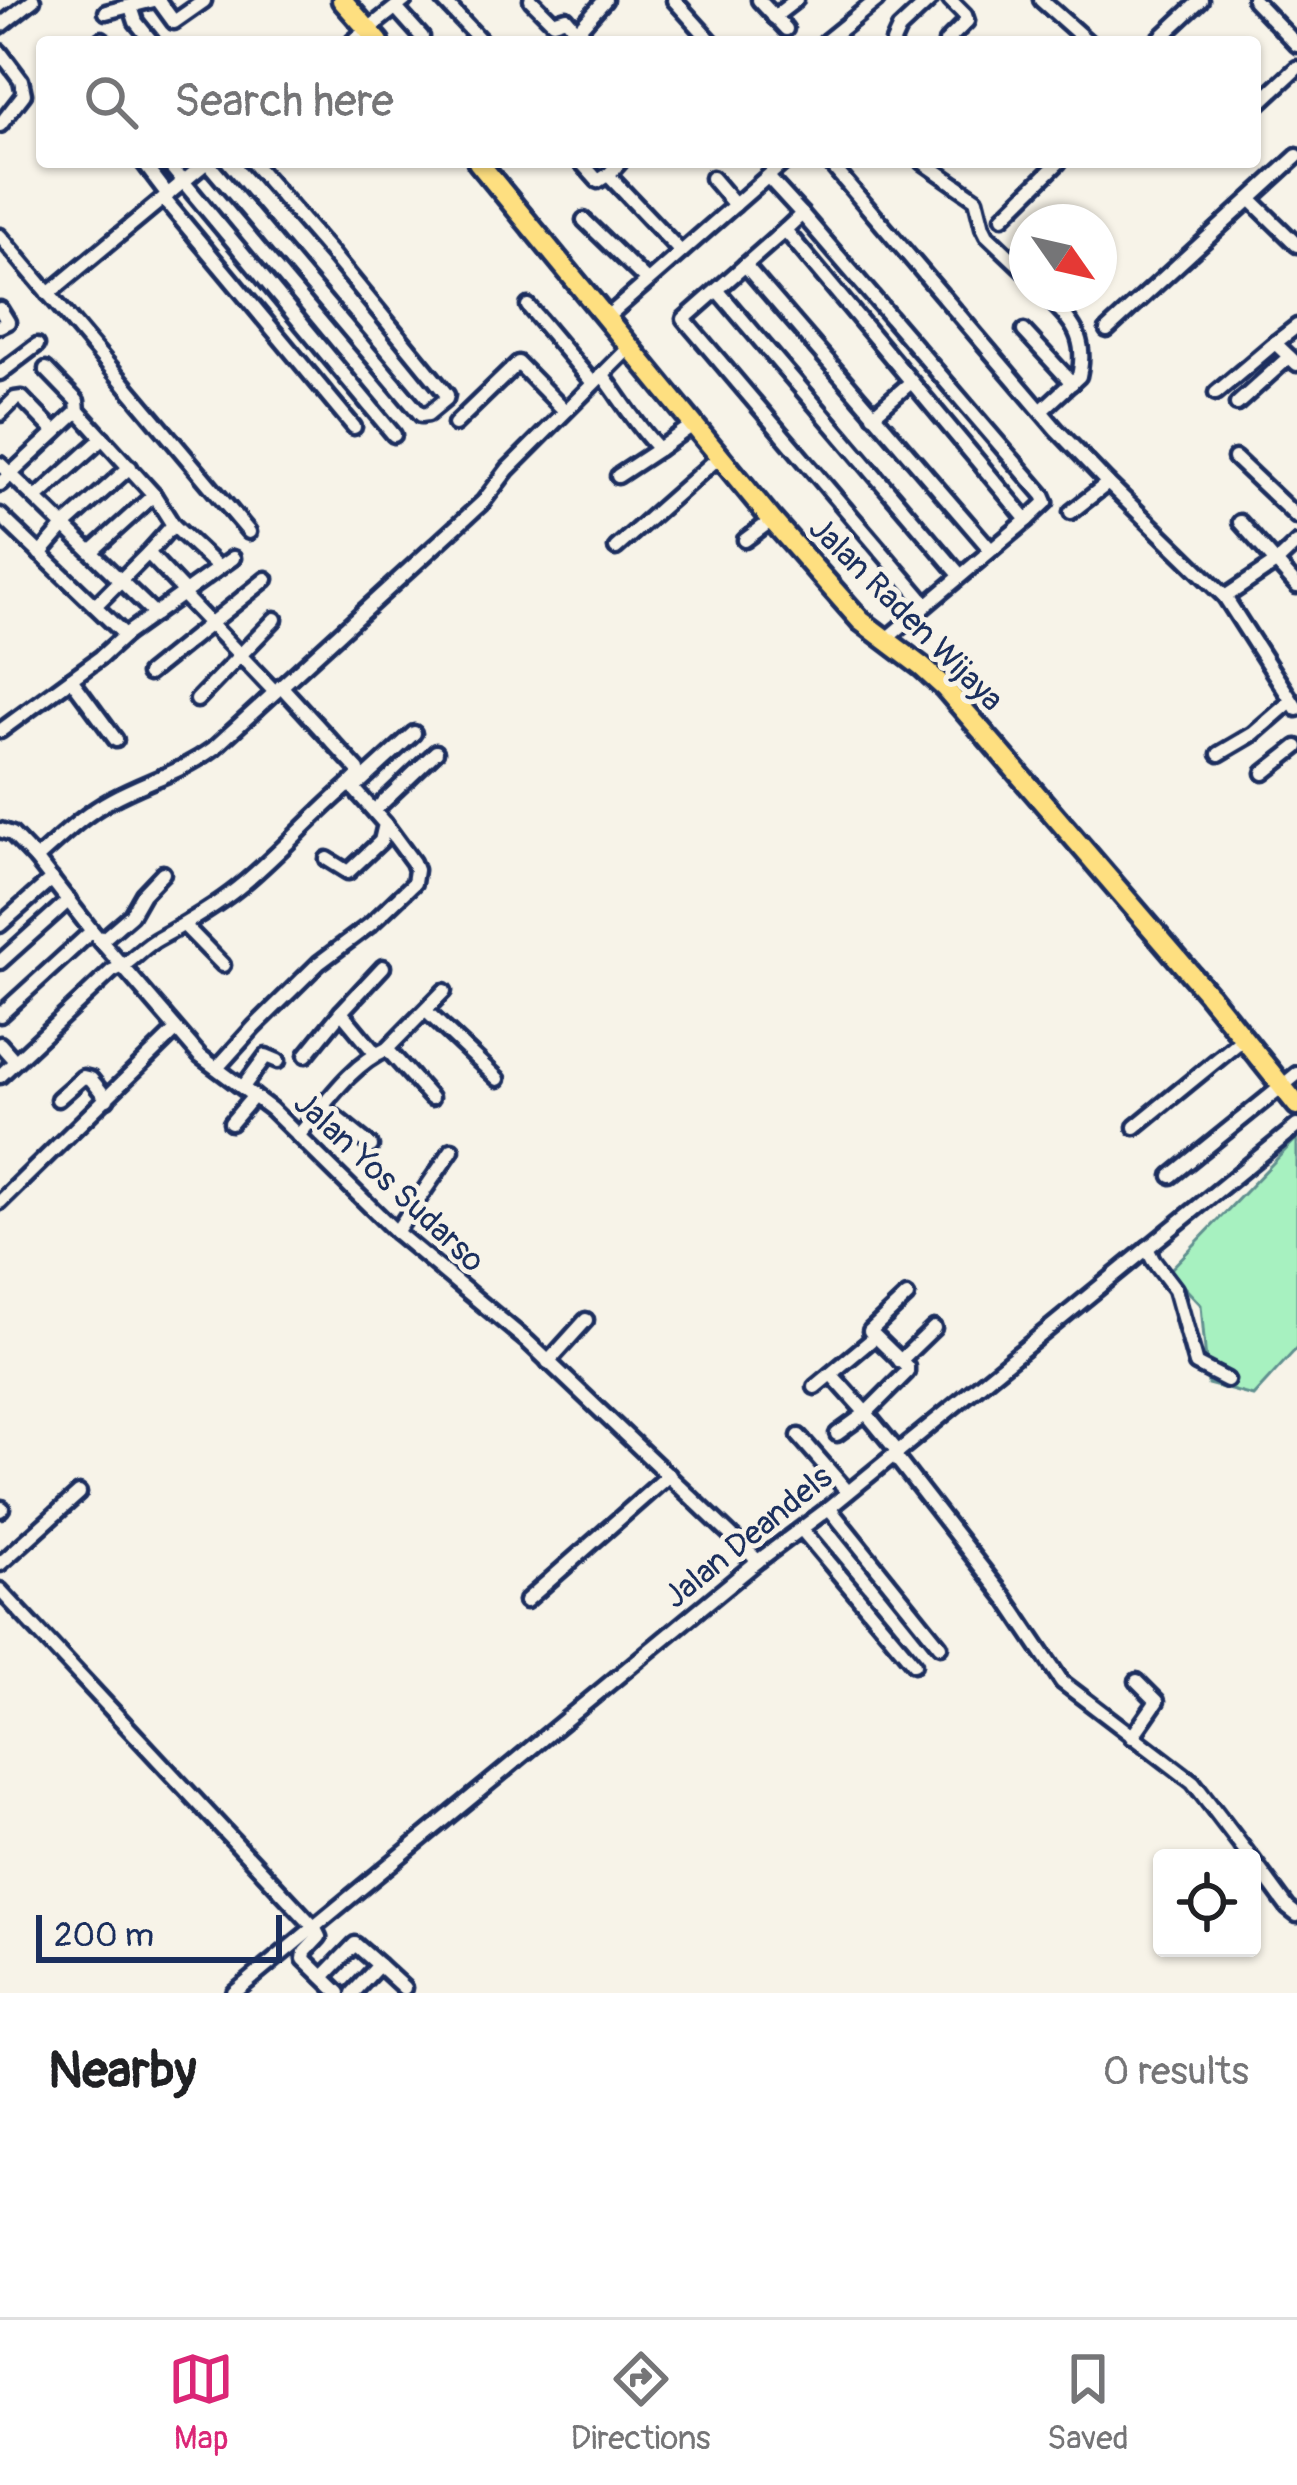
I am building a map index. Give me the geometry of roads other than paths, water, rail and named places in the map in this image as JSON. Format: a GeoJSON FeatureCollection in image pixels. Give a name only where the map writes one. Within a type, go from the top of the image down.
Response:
{"type":"FeatureCollection","features":[{"type":"Feature","properties":{"kind":"highway"},"geometry":{"type":"LineString","coordinates":[[343,0],[365,36]]}},
{"type":"Feature","properties":{"kind":"highway","name":"Jalan Raden Wijaya"},"geometry":{"type":"LineString","coordinates":[[483,168],[772,520],[861,621],[944,687],[1244,1038],[1290,1080],[1297,1105]]}},
{"type":"Feature","properties":{"kind":"street"},"geometry":{"type":"LineString","coordinates":[[1,24],[33,0]]}},
{"type":"Feature","properties":{"kind":"street"},"geometry":{"type":"LineString","coordinates":[[106,12],[156,0],[174,22],[204,1]]}},
{"type":"Feature","properties":{"kind":"street"},"geometry":{"type":"LineString","coordinates":[[443,0],[477,36]]}},
{"type":"Feature","properties":{"kind":"street"},"geometry":{"type":"LineString","coordinates":[[531,0],[553,22],[566,18],[581,36]]}},
{"type":"Feature","properties":{"kind":"street"},"geometry":{"type":"LineString","coordinates":[[585,36],[605,0]]}},
{"type":"Feature","properties":{"kind":"street"},"geometry":{"type":"LineString","coordinates":[[674,0],[707,36]]}},
{"type":"Feature","properties":{"kind":"street"},"geometry":{"type":"LineString","coordinates":[[758,0],[786,29]]}},
{"type":"Feature","properties":{"kind":"street"},"geometry":{"type":"LineString","coordinates":[[774,16],[796,0]]}},
{"type":"Feature","properties":{"kind":"street"},"geometry":{"type":"LineString","coordinates":[[832,36],[877,0]]}},
{"type":"Feature","properties":{"kind":"street"},"geometry":{"type":"LineString","coordinates":[[896,36],[929,0]]}},
{"type":"Feature","properties":{"kind":"street"},"geometry":{"type":"LineString","coordinates":[[950,0],[967,21],[952,36]]}},
{"type":"Feature","properties":{"kind":"street"},"geometry":{"type":"LineString","coordinates":[[1041,0],[1081,36]]}},
{"type":"Feature","properties":{"kind":"street"},"geometry":{"type":"LineString","coordinates":[[1162,36],[1201,0]]}},
{"type":"Feature","properties":{"kind":"street"},"geometry":{"type":"LineString","coordinates":[[1254,0],[1297,45]]}},
{"type":"Feature","properties":{"kind":"street"},"geometry":{"type":"LineString","coordinates":[[368,36],[400,4],[421,36]]}},
{"type":"Feature","properties":{"kind":"street"},"geometry":{"type":"LineString","coordinates":[[131,8],[147,36]]}},
{"type":"Feature","properties":{"kind":"street"},"geometry":{"type":"LineString","coordinates":[[0,52],[16,70],[24,94],[0,125]]}},
{"type":"Feature","properties":{"kind":"street"},"geometry":{"type":"LineString","coordinates":[[1261,101],[1297,68]]}},
{"type":"Feature","properties":{"kind":"street"},"geometry":{"type":"LineString","coordinates":[[1107,330],[1297,156]]}},
{"type":"Feature","properties":{"kind":"street"},"geometry":{"type":"LineString","coordinates":[[146,168],[354,427]]}},
{"type":"Feature","properties":{"kind":"street"},"geometry":{"type":"LineString","coordinates":[[172,168],[394,435]]}},
{"type":"Feature","properties":{"kind":"street"},"geometry":{"type":"LineString","coordinates":[[48,294],[183,182],[207,168]]}},
{"type":"Feature","properties":{"kind":"street"},"geometry":{"type":"LineString","coordinates":[[212,168],[421,415],[428,414],[446,395],[257,168]]}},
{"type":"Feature","properties":{"kind":"street"},"geometry":{"type":"LineString","coordinates":[[585,168],[598,181],[615,168]]}},
{"type":"Feature","properties":{"kind":"street"},"geometry":{"type":"LineString","coordinates":[[607,317],[772,168],[802,214],[1046,502],[885,640]]}},
{"type":"Feature","properties":{"kind":"street"},"geometry":{"type":"LineString","coordinates":[[834,168],[1041,411],[1225,598],[1292,696],[1253,734],[1220,754]]}},
{"type":"Feature","properties":{"kind":"street"},"geometry":{"type":"LineString","coordinates":[[932,168],[976,199],[982,227],[1009,256]]}},
{"type":"Feature","properties":{"kind":"street"},"geometry":{"type":"LineString","coordinates":[[1003,217],[1053,168]]}},
{"type":"Feature","properties":{"kind":"street"},"geometry":{"type":"LineString","coordinates":[[610,174],[681,252]]}},
{"type":"Feature","properties":{"kind":"street"},"geometry":{"type":"LineString","coordinates":[[712,178],[735,205]]}},
{"type":"Feature","properties":{"kind":"street"},"geometry":{"type":"LineString","coordinates":[[1251,200],[1297,244]]}},
{"type":"Feature","properties":{"kind":"street"},"geometry":{"type":"LineString","coordinates":[[802,214],[684,319],[926,604]]}},
{"type":"Feature","properties":{"kind":"street"},"geometry":{"type":"LineString","coordinates":[[584,220],[646,281]]}},
{"type":"Feature","properties":{"kind":"street"},"geometry":{"type":"LineString","coordinates":[[785,230],[1028,520]]}},
{"type":"Feature","properties":{"kind":"street"},"geometry":{"type":"LineString","coordinates":[[0,236],[249,532]]}},
{"type":"Feature","properties":{"kind":"street"},"geometry":{"type":"LineString","coordinates":[[745,265],[991,550]]}},
{"type":"Feature","properties":{"kind":"street"},"geometry":{"type":"LineString","coordinates":[[718,291],[960,575]]}},
{"type":"Feature","properties":{"kind":"street"},"geometry":{"type":"LineString","coordinates":[[528,306],[658,449]]}},
{"type":"Feature","properties":{"kind":"street"},"geometry":{"type":"LineString","coordinates":[[0,309],[8,322],[0,326]]}},
{"type":"Feature","properties":{"kind":"street"},"geometry":{"type":"LineString","coordinates":[[1041,411],[1081,373],[1079,335],[1062,312]]}},
{"type":"Feature","properties":{"kind":"street"},"geometry":{"type":"LineString","coordinates":[[1216,392],[1297,326]]}},
{"type":"Feature","properties":{"kind":"street"},"geometry":{"type":"LineString","coordinates":[[1024,331],[1072,382]]}},
{"type":"Feature","properties":{"kind":"street"},"geometry":{"type":"LineString","coordinates":[[1237,404],[1293,360],[1275,344]]}},
{"type":"Feature","properties":{"kind":"street"},"geometry":{"type":"LineString","coordinates":[[0,373],[37,345]]}},
{"type":"Feature","properties":{"kind":"street"},"geometry":{"type":"LineString","coordinates":[[35,859],[86,815],[192,764],[214,748],[483,502],[510,467],[630,347]]}},
{"type":"Feature","properties":{"kind":"street"},"geometry":{"type":"LineString","coordinates":[[455,424],[518,363],[565,411]]}},
{"type":"Feature","properties":{"kind":"street"},"geometry":{"type":"LineString","coordinates":[[46,369],[154,495],[172,525],[219,568]]}},
{"type":"Feature","properties":{"kind":"street"},"geometry":{"type":"LineString","coordinates":[[873,415],[910,383]]}},
{"type":"Feature","properties":{"kind":"street"},"geometry":{"type":"LineString","coordinates":[[0,414],[22,398],[56,432]]}},
{"type":"Feature","properties":{"kind":"street"},"geometry":{"type":"LineString","coordinates":[[78,411],[3,474],[36,498],[155,614]]}},
{"type":"Feature","properties":{"kind":"street"},"geometry":{"type":"LineString","coordinates":[[618,476],[694,424]]}},
{"type":"Feature","properties":{"kind":"street"},"geometry":{"type":"LineString","coordinates":[[36,498],[103,438]]}},
{"type":"Feature","properties":{"kind":"street"},"geometry":{"type":"LineString","coordinates":[[616,548],[719,457]]}},
{"type":"Feature","properties":{"kind":"street"},"geometry":{"type":"LineString","coordinates":[[1235,458],[1297,517]]}},
{"type":"Feature","properties":{"kind":"street"},"geometry":{"type":"LineString","coordinates":[[40,554],[130,467]]}},
{"type":"Feature","properties":{"kind":"street"},"geometry":{"type":"LineString","coordinates":[[1071,512],[1108,483]]}},
{"type":"Feature","properties":{"kind":"street"},"geometry":{"type":"LineString","coordinates":[[92,551],[154,495]]}},
{"type":"Feature","properties":{"kind":"street"},"geometry":{"type":"LineString","coordinates":[[0,515],[125,635]]}},
{"type":"Feature","properties":{"kind":"street"},"geometry":{"type":"LineString","coordinates":[[745,540],[772,520]]}},
{"type":"Feature","properties":{"kind":"street"},"geometry":{"type":"LineString","coordinates":[[1240,522],[1297,586]]}},
{"type":"Feature","properties":{"kind":"street"},"geometry":{"type":"LineString","coordinates":[[94,606],[172,525]]}},
{"type":"Feature","properties":{"kind":"street"},"geometry":{"type":"LineString","coordinates":[[1225,598],[1297,543]]}},
{"type":"Feature","properties":{"kind":"street"},"geometry":{"type":"LineString","coordinates":[[148,553],[208,624],[358,770],[352,786]]}},
{"type":"Feature","properties":{"kind":"street"},"geometry":{"type":"LineString","coordinates":[[0,731],[232,558]]}},
{"type":"Feature","properties":{"kind":"street"},"geometry":{"type":"LineString","coordinates":[[148,674],[266,579]]}},
{"type":"Feature","properties":{"kind":"street"},"geometry":{"type":"LineString","coordinates":[[196,700],[275,619]]}},
{"type":"Feature","properties":{"kind":"street"},"geometry":{"type":"LineString","coordinates":[[71,679],[116,740]]}},
{"type":"Feature","properties":{"kind":"street"},"geometry":{"type":"LineString","coordinates":[[0,1076],[112,971],[241,886],[318,811],[414,733]]}},
{"type":"Feature","properties":{"kind":"street"},"geometry":{"type":"LineString","coordinates":[[1264,772],[1297,746]]}},
{"type":"Feature","properties":{"kind":"street"},"geometry":{"type":"LineString","coordinates":[[375,810],[436,752]]}},
{"type":"Feature","properties":{"kind":"street"},"geometry":{"type":"LineString","coordinates":[[217,1068],[320,963],[361,933],[414,883],[412,862],[352,786]]}},
{"type":"Feature","properties":{"kind":"street"},"geometry":{"type":"LineString","coordinates":[[327,859],[347,872],[380,841],[385,824]]}},
{"type":"Feature","properties":{"kind":"street","name":"Jalan Yos Sudarso"},"geometry":{"type":"LineString","coordinates":[[4,836],[35,859],[200,1056],[249,1091],[396,1232],[528,1342],[758,1561]]}},
{"type":"Feature","properties":{"kind":"street"},"geometry":{"type":"LineString","coordinates":[[0,1015],[97,936],[131,915],[163,873]]}},
{"type":"Feature","properties":{"kind":"street"},"geometry":{"type":"LineString","coordinates":[[0,925],[52,879]]}},
{"type":"Feature","properties":{"kind":"street"},"geometry":{"type":"LineString","coordinates":[[0,962],[69,900]]}},
{"type":"Feature","properties":{"kind":"street"},"geometry":{"type":"LineString","coordinates":[[185,926],[223,965]]}},
{"type":"Feature","properties":{"kind":"street"},"geometry":{"type":"LineString","coordinates":[[306,1054],[383,967]]}},
{"type":"Feature","properties":{"kind":"street"},"geometry":{"type":"LineString","coordinates":[[298,1136],[359,1066],[444,991]]}},
{"type":"Feature","properties":{"kind":"street"},"geometry":{"type":"LineString","coordinates":[[426,1011],[497,1079]]}},
{"type":"Feature","properties":{"kind":"street"},"geometry":{"type":"LineString","coordinates":[[341,1012],[431,1098]]}},
{"type":"Feature","properties":{"kind":"street"},"geometry":{"type":"LineString","coordinates":[[0,1202],[176,1030]]}},
{"type":"Feature","properties":{"kind":"street"},"geometry":{"type":"LineString","coordinates":[[1135,1127],[1244,1038]]}},
{"type":"Feature","properties":{"kind":"street"},"geometry":{"type":"LineString","coordinates":[[0,1044],[18,1059]]}},
{"type":"Feature","properties":{"kind":"street"},"geometry":{"type":"LineString","coordinates":[[231,1123],[266,1056],[278,1060]]}},
{"type":"Feature","properties":{"kind":"street"},"geometry":{"type":"LineString","coordinates":[[58,1099],[83,1077],[91,1079],[107,1099]]}},
{"type":"Feature","properties":{"kind":"street"},"geometry":{"type":"LineString","coordinates":[[1171,1176],[1290,1080]]}},
{"type":"Feature","properties":{"kind":"street"},"geometry":{"type":"LineString","coordinates":[[324,1108],[371,1147]]}},
{"type":"Feature","properties":{"kind":"street","name":"Jalan Deandels"},"geometry":{"type":"LineString","coordinates":[[234,1993],[1297,1126]]}},
{"type":"Feature","properties":{"kind":"street"},"geometry":{"type":"LineString","coordinates":[[396,1232],[452,1150]]}},
{"type":"Feature","properties":{"kind":"street"},"geometry":{"type":"LineString","coordinates":[[1146,1249],[1175,1289],[1196,1364],[1227,1379]]}},
{"type":"Feature","properties":{"kind":"street"},"geometry":{"type":"LineString","coordinates":[[837,1434],[907,1372],[870,1330],[907,1296]]}},
{"type":"Feature","properties":{"kind":"street"},"geometry":{"type":"LineString","coordinates":[[548,1362],[586,1320]]}},
{"type":"Feature","properties":{"kind":"street"},"geometry":{"type":"LineString","coordinates":[[900,1361],[934,1328]]}},
{"type":"Feature","properties":{"kind":"street"},"geometry":{"type":"LineString","coordinates":[[815,1387],[875,1337]]}},
{"type":"Feature","properties":{"kind":"street"},"geometry":{"type":"LineString","coordinates":[[831,1374],[866,1412],[1062,1682],[1193,1783],[1245,1849]]}},
{"type":"Feature","properties":{"kind":"street"},"geometry":{"type":"LineString","coordinates":[[799,1436],[848,1492]]}},
{"type":"Feature","properties":{"kind":"street"},"geometry":{"type":"LineString","coordinates":[[526,1601],[669,1475]]}},
{"type":"Feature","properties":{"kind":"street"},"geometry":{"type":"LineString","coordinates":[[0,1564],[79,1493]]}},
{"type":"Feature","properties":{"kind":"street"},"geometry":{"type":"LineString","coordinates":[[830,1508],[940,1646]]}},
{"type":"Feature","properties":{"kind":"street"},"geometry":{"type":"LineString","coordinates":[[802,1530],[914,1664]]}},
{"type":"Feature","properties":{"kind":"street"},"geometry":{"type":"LineString","coordinates":[[0,1590],[314,1928],[319,1937],[303,1955],[339,1993]]}},
{"type":"Feature","properties":{"kind":"street"},"geometry":{"type":"LineString","coordinates":[[1132,1736],[1157,1701],[1137,1681]]}},
{"type":"Feature","properties":{"kind":"street"},"geometry":{"type":"LineString","coordinates":[[1261,1870],[1297,1915]]}},
{"type":"Feature","properties":{"kind":"street"},"geometry":{"type":"LineString","coordinates":[[323,1978],[355,1944],[405,1991]]}},
{"type":"Feature","properties":{"kind":"street"},"geometry":{"type":"LineString","coordinates":[[353,1993],[379,1965]]}}]}
